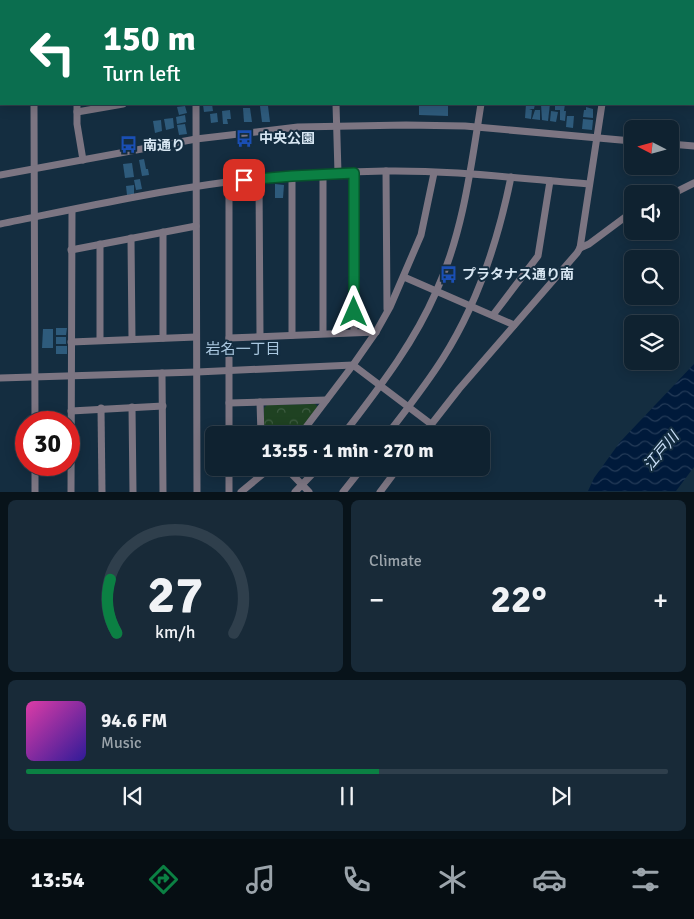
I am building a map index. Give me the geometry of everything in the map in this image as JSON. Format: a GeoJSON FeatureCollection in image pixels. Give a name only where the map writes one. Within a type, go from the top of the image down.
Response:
{"type":"FeatureCollection","features":[{"type":"Feature","properties":{"kind":"street"},"geometry":{"type":"LineString","coordinates":[[34,105],[35,411]]}},
{"type":"Feature","properties":{"kind":"street"},"geometry":{"type":"LineString","coordinates":[[77,105],[77,124],[83,160]]}},
{"type":"Feature","properties":{"kind":"street"},"geometry":{"type":"LineString","coordinates":[[77,112],[113,105]]}},
{"type":"Feature","properties":{"kind":"street"},"geometry":{"type":"LineString","coordinates":[[196,105],[197,492]]}},
{"type":"Feature","properties":{"kind":"street"},"geometry":{"type":"LineString","coordinates":[[336,105],[338,173]]}},
{"type":"Feature","properties":{"kind":"street"},"geometry":{"type":"LineString","coordinates":[[350,426],[381,386],[412,338],[436,291],[459,224],[481,105]]}},
{"type":"Feature","properties":{"kind":"street"},"geometry":{"type":"LineString","coordinates":[[0,378],[354,365],[431,424],[458,389],[574,258],[580,248],[602,105]]}},
{"type":"Feature","properties":{"kind":"street"},"geometry":{"type":"LineString","coordinates":[[0,175],[196,139],[336,125],[477,127],[624,140]]}},
{"type":"Feature","properties":{"kind":"street"},"geometry":{"type":"LineString","coordinates":[[679,145],[694,146]]}},
{"type":"Feature","properties":{"kind":"street"},"geometry":{"type":"LineString","coordinates":[[0,224],[195,187],[292,176],[386,171],[434,172],[589,184]]}},
{"type":"Feature","properties":{"kind":"street"},"geometry":{"type":"LineString","coordinates":[[386,171],[387,312]]}},
{"type":"Feature","properties":{"kind":"street"},"geometry":{"type":"LineString","coordinates":[[307,426],[354,365],[387,312],[421,235],[434,172]]}},
{"type":"Feature","properties":{"kind":"street"},"geometry":{"type":"LineString","coordinates":[[354,173],[354,332]]}},
{"type":"Feature","properties":{"kind":"street"},"geometry":{"type":"LineString","coordinates":[[323,174],[323,334]]}},
{"type":"Feature","properties":{"kind":"street"},"geometry":{"type":"LineString","coordinates":[[292,176],[292,335]]}},
{"type":"Feature","properties":{"kind":"street"},"geometry":{"type":"LineString","coordinates":[[394,426],[443,357],[470,306],[484,276],[512,177]]}},
{"type":"Feature","properties":{"kind":"street"},"geometry":{"type":"LineString","coordinates":[[259,179],[260,336]]}},
{"type":"Feature","properties":{"kind":"street"},"geometry":{"type":"LineString","coordinates":[[493,315],[538,256],[550,181]]}},
{"type":"Feature","properties":{"kind":"street"},"geometry":{"type":"LineString","coordinates":[[229,182],[229,426]]}},
{"type":"Feature","properties":{"kind":"street"},"geometry":{"type":"LineString","coordinates":[[679,190],[694,183]]}},
{"type":"Feature","properties":{"kind":"street"},"geometry":{"type":"LineString","coordinates":[[72,210],[71,411],[163,406]]}},
{"type":"Feature","properties":{"kind":"street"},"geometry":{"type":"LineString","coordinates":[[580,248],[589,244],[624,218]]}},
{"type":"Feature","properties":{"kind":"street"},"geometry":{"type":"LineString","coordinates":[[71,250],[196,226]]}},
{"type":"Feature","properties":{"kind":"street"},"geometry":{"type":"LineString","coordinates":[[163,232],[163,338]]}},
{"type":"Feature","properties":{"kind":"street"},"geometry":{"type":"LineString","coordinates":[[131,238],[132,339]]}},
{"type":"Feature","properties":{"kind":"street"},"geometry":{"type":"LineString","coordinates":[[100,244],[100,340]]}},
{"type":"Feature","properties":{"kind":"street"},"geometry":{"type":"LineString","coordinates":[[404,277],[514,325]]}},
{"type":"Feature","properties":{"kind":"street"},"geometry":{"type":"LineString","coordinates":[[229,338],[376,332]]}},
{"type":"Feature","properties":{"kind":"street"},"geometry":{"type":"LineString","coordinates":[[71,342],[196,337]]}},
{"type":"Feature","properties":{"kind":"street"},"geometry":{"type":"LineString","coordinates":[[162,372],[163,492]]}},
{"type":"Feature","properties":{"kind":"street"},"geometry":{"type":"LineString","coordinates":[[229,403],[326,400]]}},
{"type":"Feature","properties":{"kind":"street"},"geometry":{"type":"LineString","coordinates":[[260,402],[261,426]]}},
{"type":"Feature","properties":{"kind":"street"},"geometry":{"type":"LineString","coordinates":[[132,407],[133,492]]}},
{"type":"Feature","properties":{"kind":"street"},"geometry":{"type":"LineString","coordinates":[[101,408],[102,492]]}},
{"type":"Feature","properties":{"kind":"street"},"geometry":{"type":"LineString","coordinates":[[35,476],[35,492]]}},
{"type":"Feature","properties":{"kind":"street"},"geometry":{"type":"LineString","coordinates":[[71,476],[71,492]]}},
{"type":"Feature","properties":{"kind":"street"},"geometry":{"type":"LineString","coordinates":[[229,476],[229,492]]}},
{"type":"Feature","properties":{"kind":"street"},"geometry":{"type":"LineString","coordinates":[[241,492],[256,476]]}},
{"type":"Feature","properties":{"kind":"street"},"geometry":{"type":"LineString","coordinates":[[294,476],[309,492]]}},
{"type":"Feature","properties":{"kind":"street"},"geometry":{"type":"LineString","coordinates":[[295,492],[310,476]]}},
{"type":"Feature","properties":{"kind":"street"},"geometry":{"type":"LineString","coordinates":[[343,492],[356,476]]}},
{"type":"Feature","properties":{"kind":"street"},"geometry":{"type":"LineString","coordinates":[[380,492],[392,476]]}},
{"type":"Feature","properties":{"kind":"green space"},"geometry":{"type":"Polygon","coordinates":[[[315,404],[318,407],[303,426],[264,426],[264,408],[267,405],[315,404]]]}},
{"type":"Feature","properties":{"kind":"water","name":"江戸川"},"geometry":{"type":"Polygon","coordinates":[[[694,364],[694,467],[676,491],[588,491],[594,478],[620,442],[694,364]]]}},
{"type":"Feature","properties":{"kind":"building"},"geometry":{"type":"Polygon","coordinates":[[[203,105],[212,105],[213,111],[204,112],[203,105]]]}},
{"type":"Feature","properties":{"kind":"building"},"geometry":{"type":"Polygon","coordinates":[[[419,105],[448,105],[448,116],[419,115],[419,105]]]}},
{"type":"Feature","properties":{"kind":"building"},"geometry":{"type":"Polygon","coordinates":[[[526,105],[535,105],[534,109],[529,109],[532,110],[531,119],[525,118],[526,105]]]}},
{"type":"Feature","properties":{"kind":"building"},"geometry":{"type":"Polygon","coordinates":[[[541,105],[550,105],[548,121],[542,120],[541,105]]]}},
{"type":"Feature","properties":{"kind":"building"},"geometry":{"type":"Polygon","coordinates":[[[555,105],[565,105],[565,121],[560,120],[560,110],[555,110],[555,105]]]}},
{"type":"Feature","properties":{"kind":"building"},"geometry":{"type":"Polygon","coordinates":[[[185,106],[187,113],[179,115],[177,107],[185,106]]]}},
{"type":"Feature","properties":{"kind":"building"},"geometry":{"type":"Polygon","coordinates":[[[260,106],[268,106],[270,122],[262,122],[260,106]]]}},
{"type":"Feature","properties":{"kind":"building"},"geometry":{"type":"Polygon","coordinates":[[[586,107],[593,109],[593,118],[583,117],[586,107]]]}},
{"type":"Feature","properties":{"kind":"building"},"geometry":{"type":"Polygon","coordinates":[[[243,108],[250,108],[252,122],[244,122],[243,108]]]}},
{"type":"Feature","properties":{"kind":"building"},"geometry":{"type":"Polygon","coordinates":[[[230,110],[231,119],[227,119],[228,124],[223,124],[222,111],[230,110]]]}},
{"type":"Feature","properties":{"kind":"building"},"geometry":{"type":"Polygon","coordinates":[[[535,110],[540,110],[540,120],[532,119],[535,110]]]}},
{"type":"Feature","properties":{"kind":"building"},"geometry":{"type":"Polygon","coordinates":[[[551,111],[558,112],[556,122],[550,121],[551,111]]]}},
{"type":"Feature","properties":{"kind":"building"},"geometry":{"type":"Polygon","coordinates":[[[217,113],[218,122],[211,123],[210,114],[217,113]]]}},
{"type":"Feature","properties":{"kind":"building"},"geometry":{"type":"Polygon","coordinates":[[[185,115],[186,122],[177,124],[176,117],[185,115]]]}},
{"type":"Feature","properties":{"kind":"building"},"geometry":{"type":"Polygon","coordinates":[[[567,116],[574,116],[573,128],[566,127],[567,116]]]}},
{"type":"Feature","properties":{"kind":"building"},"geometry":{"type":"Polygon","coordinates":[[[173,118],[174,128],[166,130],[164,119],[173,118]]]}},
{"type":"Feature","properties":{"kind":"building"},"geometry":{"type":"Polygon","coordinates":[[[583,119],[593,120],[592,130],[582,129],[583,119]]]}},
{"type":"Feature","properties":{"kind":"building"},"geometry":{"type":"Polygon","coordinates":[[[161,120],[162,131],[155,133],[153,121],[161,120]]]}},
{"type":"Feature","properties":{"kind":"building"},"geometry":{"type":"Polygon","coordinates":[[[185,124],[187,134],[179,135],[177,125],[185,124]]]}},
{"type":"Feature","properties":{"kind":"building"},"geometry":{"type":"Polygon","coordinates":[[[144,159],[149,175],[142,176],[139,160],[144,159]]]}},
{"type":"Feature","properties":{"kind":"building"},"geometry":{"type":"Polygon","coordinates":[[[132,163],[134,177],[125,178],[123,164],[132,163]]]}},
{"type":"Feature","properties":{"kind":"building"},"geometry":{"type":"Polygon","coordinates":[[[140,179],[142,189],[136,190],[134,180],[140,179]]]}},
{"type":"Feature","properties":{"kind":"building"},"geometry":{"type":"Polygon","coordinates":[[[275,184],[284,185],[283,198],[275,198],[275,184]]]}},
{"type":"Feature","properties":{"kind":"building"},"geometry":{"type":"Polygon","coordinates":[[[134,185],[134,194],[127,195],[126,186],[134,185]]]}},
{"type":"Feature","properties":{"kind":"building"},"geometry":{"type":"Polygon","coordinates":[[[56,328],[67,328],[66,335],[56,335],[56,328]]]}},
{"type":"Feature","properties":{"kind":"building"},"geometry":{"type":"Polygon","coordinates":[[[43,329],[53,329],[53,348],[42,348],[43,329]]]}},
{"type":"Feature","properties":{"kind":"building"},"geometry":{"type":"Polygon","coordinates":[[[56,337],[66,337],[66,344],[56,344],[56,337]]]}},
{"type":"Feature","properties":{"kind":"building"},"geometry":{"type":"Polygon","coordinates":[[[56,346],[67,346],[67,354],[56,354],[56,346]]]}},
{"type":"Feature","properties":{"kind":"place","name":"中央公園"},"geometry":{"type":"Point","coordinates":[245,138]}},
{"type":"Feature","properties":{"kind":"place","name":"南通り"},"geometry":{"type":"Point","coordinates":[129,145]}},
{"type":"Feature","properties":{"kind":"place","name":"プラタナス通り南"},"geometry":{"type":"Point","coordinates":[448,274]}},
{"type":"Feature","properties":{"kind":"district","name":"岩名一丁目"},"geometry":{"type":"Point","coordinates":[243,349]}},
{"type":"Feature","properties":{"kind":"route"},"geometry":{"type":"LineString","coordinates":[[244,180],[354,173],[354,312]]}}]}
